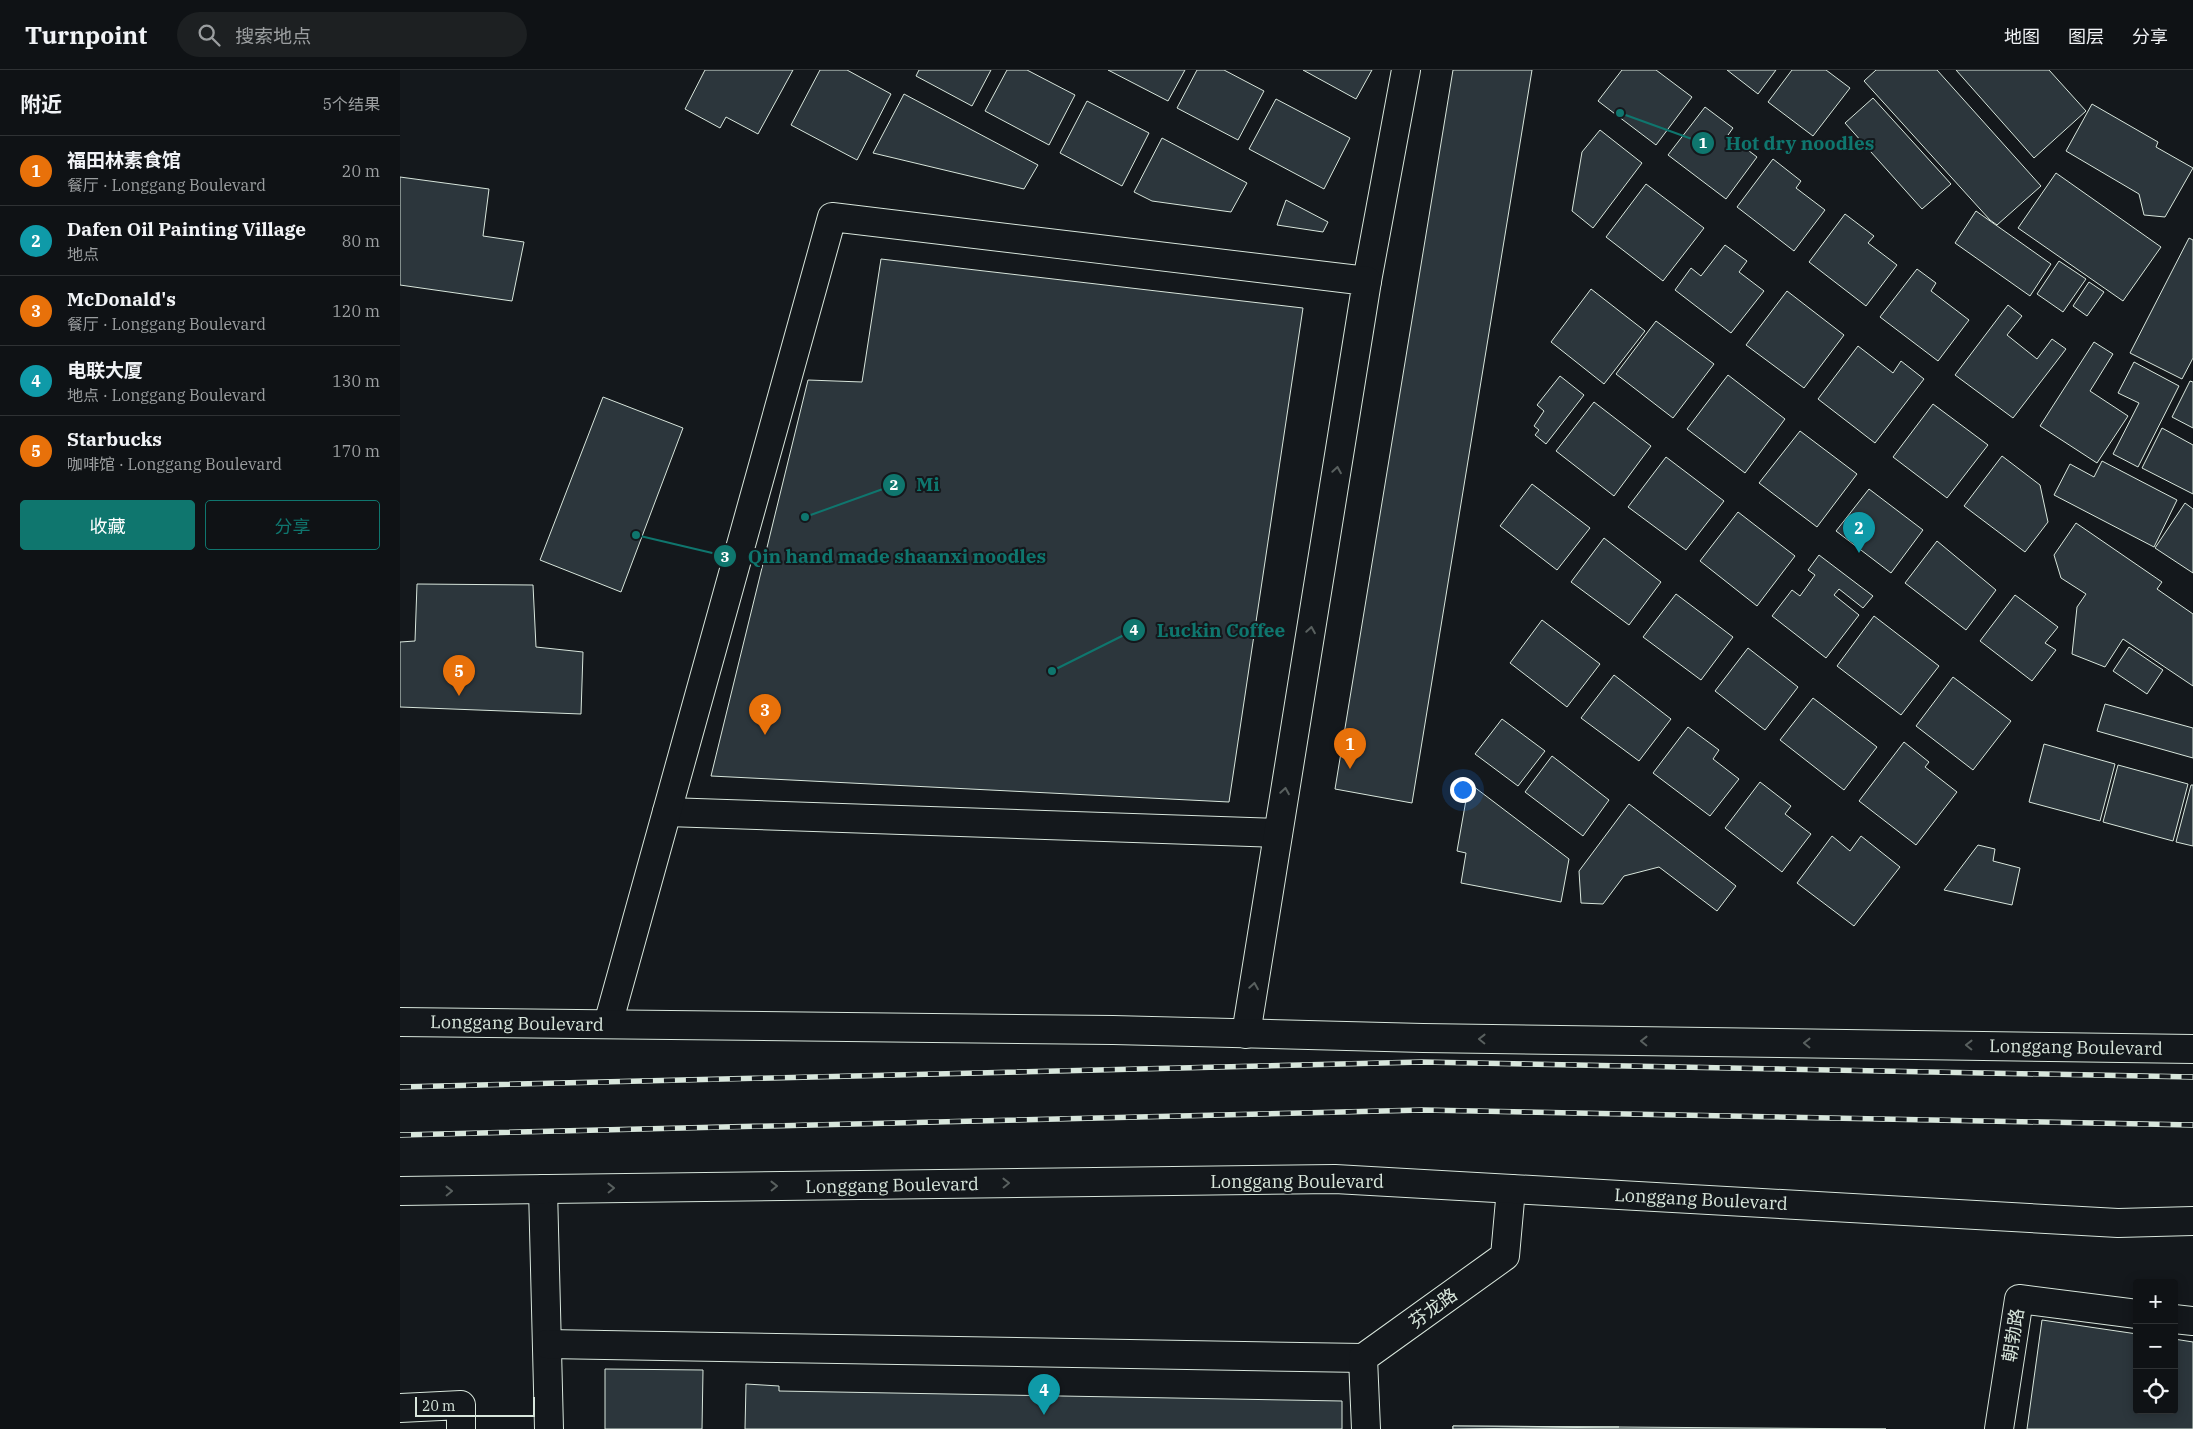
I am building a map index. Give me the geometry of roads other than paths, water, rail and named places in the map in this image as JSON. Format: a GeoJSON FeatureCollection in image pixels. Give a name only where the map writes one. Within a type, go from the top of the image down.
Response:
{"type":"FeatureCollection","features":[{"type":"Feature","properties":{"kind":"main road"},"geometry":{"type":"LineString","coordinates":[[1246,1034],[1367,281],[1406,70]]}},
{"type":"Feature","properties":{"kind":"main road"},"geometry":{"type":"LineString","coordinates":[[608,1024],[832,217],[1367,281]]}},
{"type":"Feature","properties":{"kind":"main road"},"geometry":{"type":"LineString","coordinates":[[667,812],[1278,833]]}},
{"type":"Feature","properties":{"kind":"main road","name":"Longgang Boulevard"},"geometry":{"type":"LineString","coordinates":[[400,1022],[2193,1049]]}},
{"type":"Feature","properties":{"kind":"main road","name":"Longgang Boulevard"},"geometry":{"type":"LineString","coordinates":[[400,1192],[1334,1179],[2118,1222],[2193,1221]]}},
{"type":"Feature","properties":{"kind":"main road"},"geometry":{"type":"LineString","coordinates":[[543,1189],[549,1429]]}},
{"type":"Feature","properties":{"kind":"main road","name":"芬龙路"},"geometry":{"type":"LineString","coordinates":[[1363,1358],[1505,1256],[1511,1189]]}},
{"type":"Feature","properties":{"kind":"main road"},"geometry":{"type":"LineString","coordinates":[[2118,1222],[2193,1240]]}},
{"type":"Feature","properties":{"kind":"main road","name":"朝勃路"},"geometry":{"type":"LineString","coordinates":[[1999,1429],[2019,1300],[2133,1314]]}},
{"type":"Feature","properties":{"kind":"main road"},"geometry":{"type":"LineString","coordinates":[[2178,1320],[2193,1322]]}},
{"type":"Feature","properties":{"kind":"main road"},"geometry":{"type":"LineString","coordinates":[[547,1344],[1363,1358],[1366,1429]]}},
{"type":"Feature","properties":{"kind":"main road"},"geometry":{"type":"LineString","coordinates":[[400,1408],[461,1406],[461,1429]]}},
{"type":"Feature","properties":{"kind":"railway"},"geometry":{"type":"LineString","coordinates":[[400,1087],[1422,1062],[2193,1077]]}},
{"type":"Feature","properties":{"kind":"railway"},"geometry":{"type":"LineString","coordinates":[[400,1135],[1423,1110],[2193,1125]]}},
{"type":"Feature","properties":{"kind":"place","name":"Hot dry noodles"},"geometry":{"type":"Point","coordinates":[1620,113]}},
{"type":"Feature","properties":{"kind":"place","name":"Mi"},"geometry":{"type":"Point","coordinates":[805,517]}},
{"type":"Feature","properties":{"kind":"place","name":"Qin hand made shaanxi noodles"},"geometry":{"type":"Point","coordinates":[636,535]}},
{"type":"Feature","properties":{"kind":"place","name":"Dafen Oil Painting Village"},"geometry":{"type":"Point","coordinates":[1859,553]}},
{"type":"Feature","properties":{"kind":"place","name":"Luckin Coffee"},"geometry":{"type":"Point","coordinates":[1052,671]}},
{"type":"Feature","properties":{"kind":"place","name":"Starbucks"},"geometry":{"type":"Point","coordinates":[459,696]}},
{"type":"Feature","properties":{"kind":"place","name":"McDonald's"},"geometry":{"type":"Point","coordinates":[765,735]}},
{"type":"Feature","properties":{"kind":"place","name":"福田林素食馆"},"geometry":{"type":"Point","coordinates":[1350,769]}},
{"type":"Feature","properties":{"kind":"place","name":"电联大厦"},"geometry":{"type":"Point","coordinates":[1044,1415]}}]}
